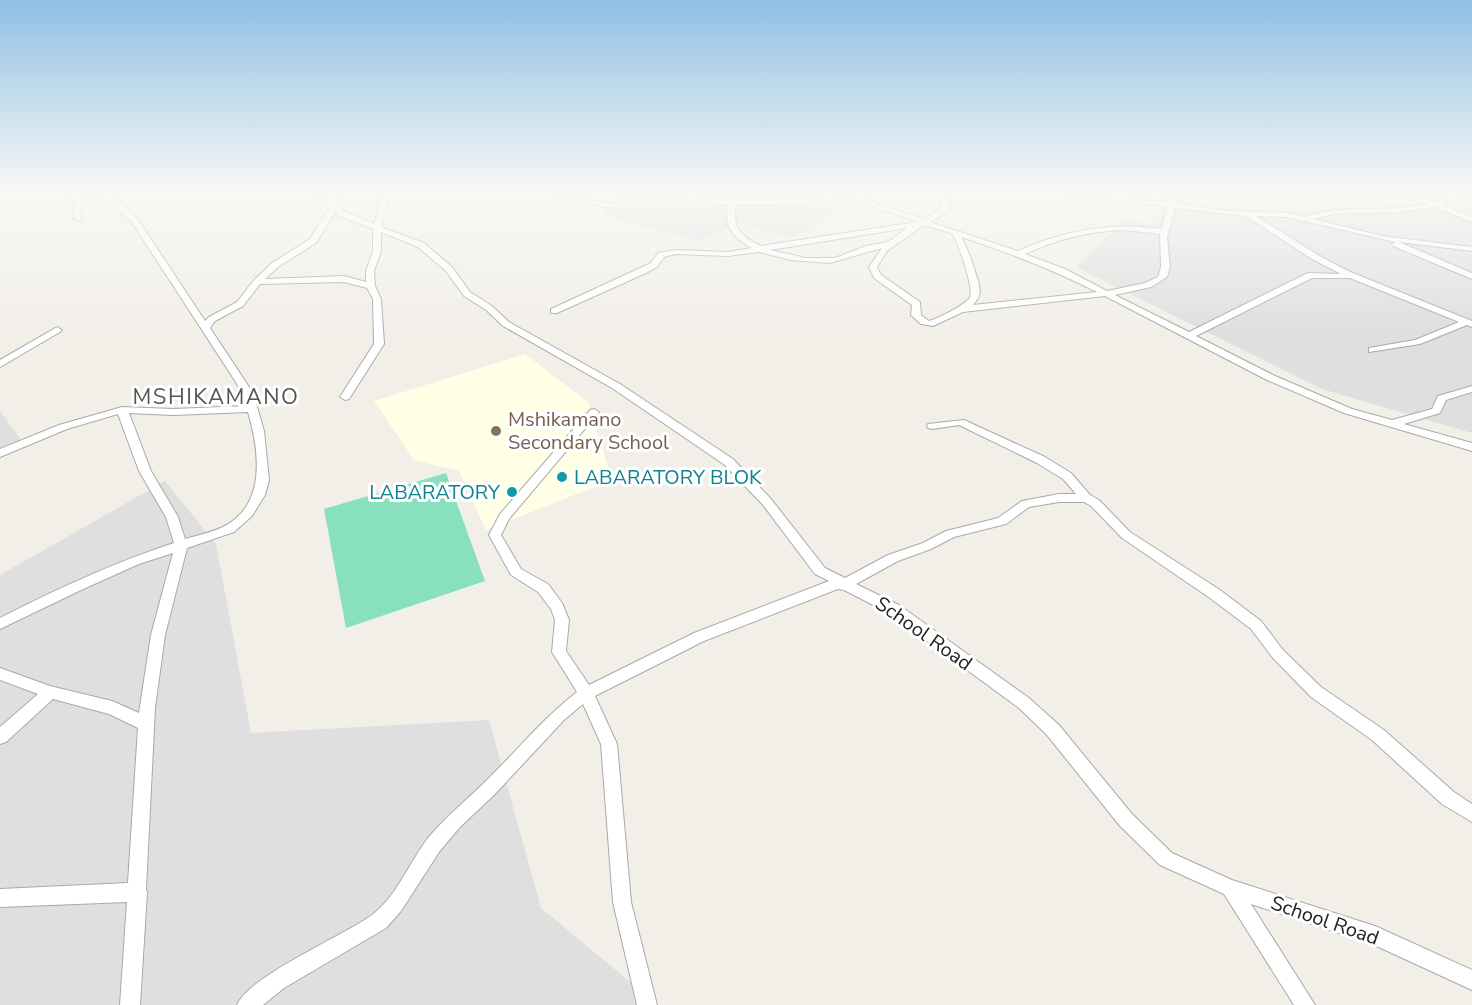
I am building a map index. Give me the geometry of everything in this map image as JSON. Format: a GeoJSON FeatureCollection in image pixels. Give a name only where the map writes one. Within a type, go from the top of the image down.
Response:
{"type":"FeatureCollection","features":[{"type":"Feature","properties":{"kind":"street"},"geometry":{"type":"LineString","coordinates":[[0,624],[76,586],[181,545],[230,529],[248,513],[259,495],[263,480],[261,448],[254,409],[248,393],[146,238]]}},
{"type":"Feature","properties":{"kind":"street"},"geometry":{"type":"LineString","coordinates":[[205,328],[212,319],[240,304],[257,282],[275,266],[315,238]]}},
{"type":"Feature","properties":{"kind":"street"},"geometry":{"type":"LineString","coordinates":[[345,397],[379,344],[377,299],[371,286],[370,271],[377,251],[377,238]]}},
{"type":"Feature","properties":{"kind":"street","name":"School Road"},"geometry":{"type":"LineString","coordinates":[[402,238],[427,249],[449,268],[467,294],[489,308],[506,324],[616,386],[729,462],[767,502],[820,571],[841,584],[894,609],[1024,703],[1053,730],[1146,842],[1166,859],[1230,888],[1375,935],[1472,980]]}},
{"type":"Feature","properties":{"kind":"street"},"geometry":{"type":"LineString","coordinates":[[740,238],[759,249],[803,259],[831,261],[871,247],[894,243]]}},
{"type":"Feature","properties":{"kind":"street"},"geometry":{"type":"LineString","coordinates":[[554,311],[643,271],[654,265],[662,255],[676,252],[728,254],[827,238]]}},
{"type":"Feature","properties":{"kind":"street"},"geometry":{"type":"LineString","coordinates":[[900,238],[877,257],[873,267],[877,276],[917,304],[917,318],[934,324],[961,310],[972,301],[976,290],[967,264],[966,249],[957,238]]}},
{"type":"Feature","properties":{"kind":"street"},"geometry":{"type":"LineString","coordinates":[[973,238],[1020,253],[1106,292],[1302,392],[1389,425],[1472,447]]}},
{"type":"Feature","properties":{"kind":"street"},"geometry":{"type":"LineString","coordinates":[[1020,253],[1060,238]]}},
{"type":"Feature","properties":{"kind":"street"},"geometry":{"type":"LineString","coordinates":[[961,310],[1106,292],[1150,284],[1162,278],[1166,270],[1164,238]]}},
{"type":"Feature","properties":{"kind":"street"},"geometry":{"type":"LineString","coordinates":[[1285,238],[1354,277],[1470,323]]}},
{"type":"Feature","properties":{"kind":"street"},"geometry":{"type":"LineString","coordinates":[[1382,238],[1472,249]]}},
{"type":"Feature","properties":{"kind":"street"},"geometry":{"type":"LineString","coordinates":[[1382,238],[1472,276]]}},
{"type":"Feature","properties":{"kind":"street"},"geometry":{"type":"LineString","coordinates":[[1189,336],[1311,275],[1354,277]]}},
{"type":"Feature","properties":{"kind":"street"},"geometry":{"type":"LineString","coordinates":[[257,282],[344,279],[371,286]]}},
{"type":"Feature","properties":{"kind":"street"},"geometry":{"type":"LineString","coordinates":[[1372,350],[1417,342],[1470,323]]}},
{"type":"Feature","properties":{"kind":"street"},"geometry":{"type":"LineString","coordinates":[[0,364],[57,330]]}},
{"type":"Feature","properties":{"kind":"street"},"geometry":{"type":"LineString","coordinates":[[1389,425],[1430,413],[1438,408],[1442,398],[1472,389]]}},
{"type":"Feature","properties":{"kind":"street"},"geometry":{"type":"LineString","coordinates":[[0,453],[72,423],[122,410],[172,412],[254,409]]}},
{"type":"Feature","properties":{"kind":"street"},"geometry":{"type":"LineString","coordinates":[[122,410],[145,471],[172,518],[181,545],[153,664],[146,724],[130,1005]]}},
{"type":"Feature","properties":{"kind":"street"},"geometry":{"type":"LineString","coordinates":[[594,412],[511,509],[495,535],[516,572],[543,588],[557,607],[562,620],[559,652],[586,693],[610,748],[621,892],[646,1005]]}},
{"type":"Feature","properties":{"kind":"street"},"geometry":{"type":"LineString","coordinates":[[932,426],[960,423],[1041,460],[1067,476],[1086,498],[1095,503],[1126,535],[1248,618],[1296,674],[1316,692],[1378,735],[1448,798],[1472,814]]}},
{"type":"Feature","properties":{"kind":"street"},"geometry":{"type":"LineString","coordinates":[[247,1005],[277,981],[371,927],[385,916],[454,821],[489,789],[559,716],[586,693],[699,637],[841,584],[893,558],[927,546],[950,534],[1002,521],[1026,504],[1059,498],[1086,498]]}},
{"type":"Feature","properties":{"kind":"street"},"geometry":{"type":"LineString","coordinates":[[0,674],[50,692],[112,708],[146,724]]}},
{"type":"Feature","properties":{"kind":"street"},"geometry":{"type":"LineString","coordinates":[[0,737],[50,692]]}},
{"type":"Feature","properties":{"kind":"street"},"geometry":{"type":"LineString","coordinates":[[1230,888],[1305,1005]]}},
{"type":"Feature","properties":{"kind":"street"},"geometry":{"type":"LineString","coordinates":[[0,898],[138,892]]}},
{"type":"Feature","properties":{"kind":"shaded area"},"geometry":{"type":"Polygon","coordinates":[[[687,238],[705,238],[698,241],[687,238]]]}},
{"type":"Feature","properties":{"kind":"shaded area"},"geometry":{"type":"Polygon","coordinates":[[[1105,238],[1472,238],[1472,433],[1322,389],[1076,267],[1105,238]]]}},
{"type":"Feature","properties":{"kind":"shaded area","name":"Mshikamano Secondary School"},"geometry":{"type":"Polygon","coordinates":[[[525,354],[588,402],[612,480],[486,530],[459,471],[414,460],[374,401],[525,354]]]}},
{"type":"Feature","properties":{"kind":"shaded area"},"geometry":{"type":"Polygon","coordinates":[[[0,411],[21,440],[0,454],[0,411]]]}},
{"type":"Feature","properties":{"kind":"shaded area"},"geometry":{"type":"Polygon","coordinates":[[[165,481],[216,544],[251,733],[489,720],[541,908],[658,1005],[0,1005],[0,575],[165,481]]]}},
{"type":"Feature","properties":{"kind":"green space"},"geometry":{"type":"Polygon","coordinates":[[[446,473],[485,581],[346,628],[324,509],[446,473]]]}},
{"type":"Feature","properties":{"kind":"place","name":"Mshikamano Secondary School"},"geometry":{"type":"Point","coordinates":[496,431]}},
{"type":"Feature","properties":{"kind":"place","name":"LABARATORY BLOK"},"geometry":{"type":"Point","coordinates":[562,477]}},
{"type":"Feature","properties":{"kind":"place","name":"LABARATORY"},"geometry":{"type":"Point","coordinates":[512,492]}},
{"type":"Feature","properties":{"kind":"district","name":"MSHIKAMANO"},"geometry":{"type":"Point","coordinates":[216,396]}}]}
